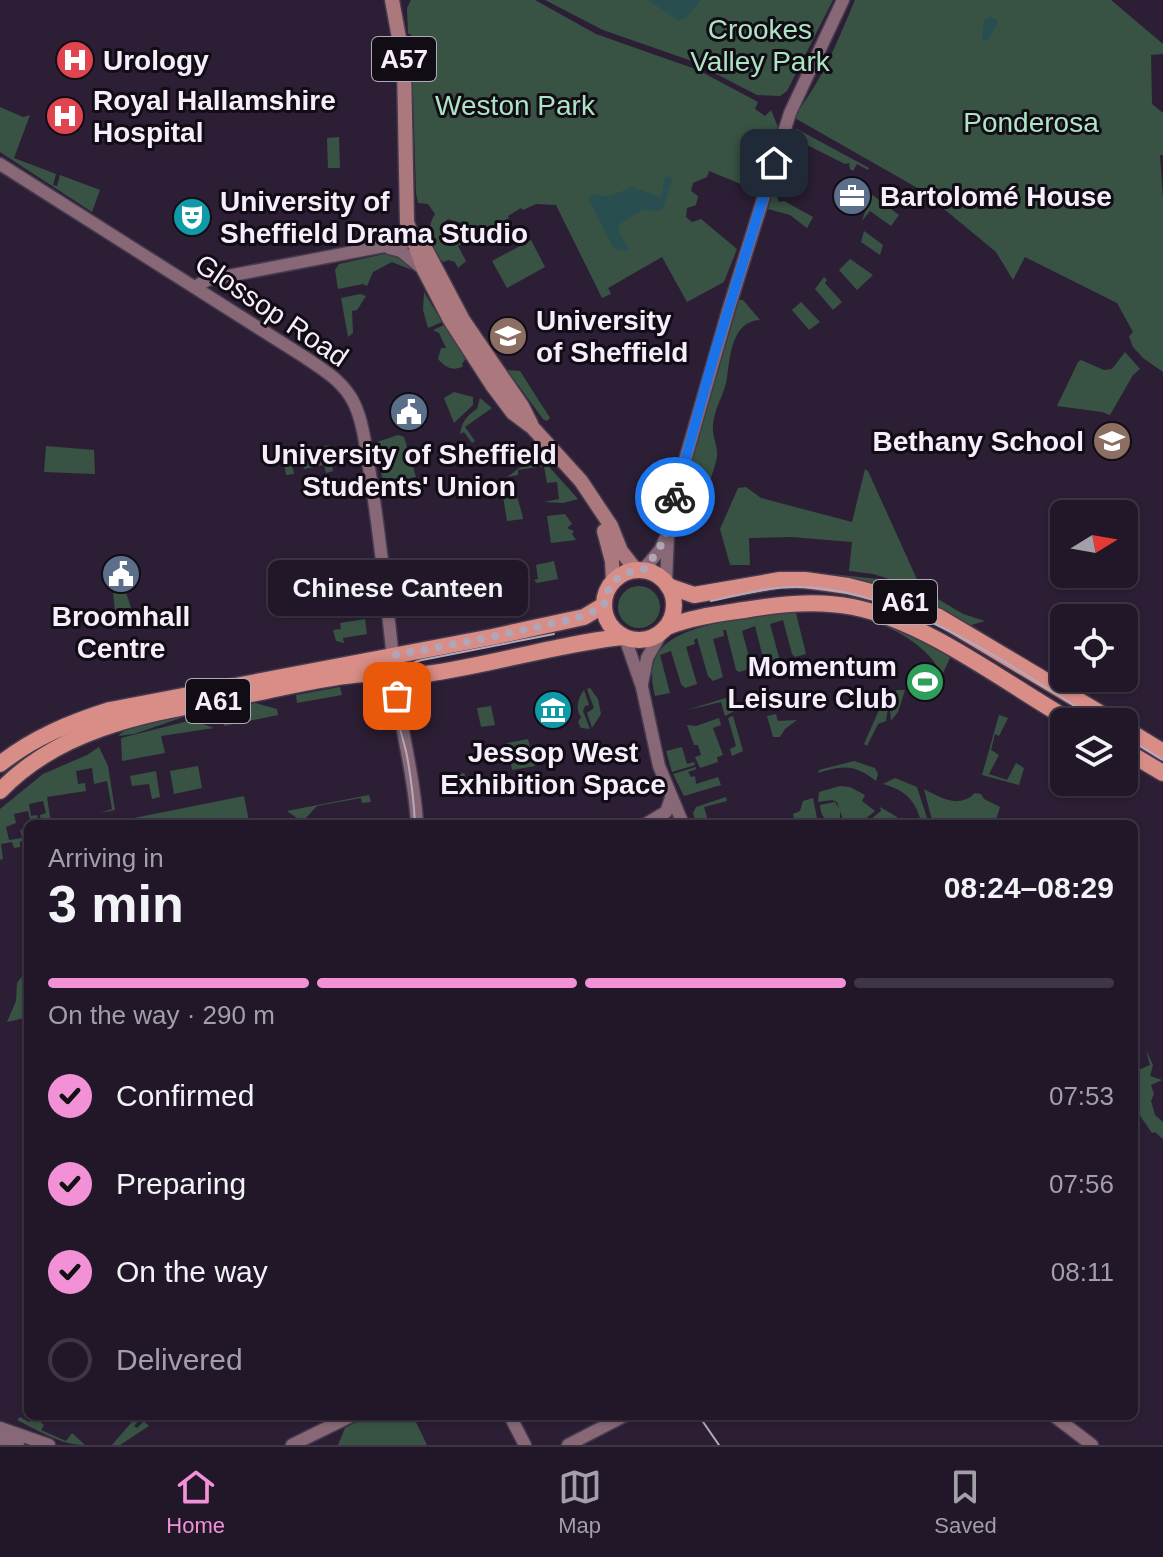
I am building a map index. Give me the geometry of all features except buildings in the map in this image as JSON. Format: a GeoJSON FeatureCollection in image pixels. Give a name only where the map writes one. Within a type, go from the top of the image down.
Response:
{"type":"FeatureCollection","features":[{"type":"Feature","properties":{"kind":"highway"},"geometry":{"type":"LineString","coordinates":[[639,570],[656,574],[667,584],[674,608],[664,630],[644,640],[624,637],[608,622],[604,605],[607,590],[613,581],[639,570]]}},
{"type":"Feature","properties":{"kind":"highway","name":"A61"},"geometry":{"type":"LineString","coordinates":[[667,584],[694,595],[780,580],[805,580],[883,595],[939,617],[1092,708]]}},
{"type":"Feature","properties":{"kind":"highway","name":"A61"},"geometry":{"type":"LineString","coordinates":[[664,630],[698,617],[785,604],[809,602],[851,606],[885,615],[918,630],[1050,708]]}},
{"type":"Feature","properties":{"kind":"highway","name":"A61"},"geometry":{"type":"LineString","coordinates":[[0,764],[37,738],[110,710],[579,618],[604,605]]}},
{"type":"Feature","properties":{"kind":"highway","name":"A61"},"geometry":{"type":"LineString","coordinates":[[0,791],[47,753],[94,730],[178,708],[365,674],[395,677],[428,674],[563,645],[624,637]]}},
{"type":"Feature","properties":{"kind":"highway"},"geometry":{"type":"LineString","coordinates":[[1138,737],[1163,752]]}},
{"type":"Feature","properties":{"kind":"highway"},"geometry":{"type":"LineString","coordinates":[[1138,758],[1163,773]]}},
{"type":"Feature","properties":{"kind":"main road","name":"A57"},"geometry":{"type":"LineString","coordinates":[[392,0],[404,56],[408,201],[424,270],[450,320],[477,351]]}},
{"type":"Feature","properties":{"kind":"main road"},"geometry":{"type":"LineString","coordinates":[[667,584],[668,533],[683,464],[735,287],[785,126],[843,0]]}},
{"type":"Feature","properties":{"kind":"main road","name":"Glossop Road"},"geometry":{"type":"LineString","coordinates":[[0,164],[213,297],[341,383],[355,406],[363,435],[416,820]]}},
{"type":"Feature","properties":{"kind":"main road","name":"A57"},"geometry":{"type":"LineString","coordinates":[[417,240],[513,413],[533,428],[573,471],[611,526],[621,551],[639,570]]}},
{"type":"Feature","properties":{"kind":"main road"},"geometry":{"type":"LineString","coordinates":[[195,287],[203,280],[417,240]]}},
{"type":"Feature","properties":{"kind":"main road"},"geometry":{"type":"LineString","coordinates":[[382,247],[401,251],[424,270]]}},
{"type":"Feature","properties":{"kind":"main road"},"geometry":{"type":"LineString","coordinates":[[213,297],[228,276]]}},
{"type":"Feature","properties":{"kind":"main road","name":"A57"},"geometry":{"type":"LineString","coordinates":[[601,514],[613,581]]}},
{"type":"Feature","properties":{"kind":"main road"},"geometry":{"type":"LineString","coordinates":[[639,570],[660,550],[668,533]]}},
{"type":"Feature","properties":{"kind":"main road"},"geometry":{"type":"LineString","coordinates":[[642,687],[647,658],[664,630]]}},
{"type":"Feature","properties":{"kind":"main road"},"geometry":{"type":"LineString","coordinates":[[624,637],[642,687],[654,752],[681,820]]}},
{"type":"Feature","properties":{"kind":"main road"},"geometry":{"type":"LineString","coordinates":[[653,820],[666,812],[671,798]]}},
{"type":"Feature","properties":{"kind":"main road"},"geometry":{"type":"LineString","coordinates":[[292,1445],[342,1420]]}},
{"type":"Feature","properties":{"kind":"main road"},"geometry":{"type":"LineString","coordinates":[[512,1420],[525,1445]]}},
{"type":"Feature","properties":{"kind":"main road"},"geometry":{"type":"LineString","coordinates":[[568,1445],[616,1420]]}},
{"type":"Feature","properties":{"kind":"main road"},"geometry":{"type":"LineString","coordinates":[[1059,1420],[1092,1445]]}},
{"type":"Feature","properties":{"kind":"main road"},"geometry":{"type":"LineString","coordinates":[[0,1428],[49,1445]]}},
{"type":"Feature","properties":{"kind":"main road"},"geometry":{"type":"LineString","coordinates":[[0,1438],[18,1445]]}},
{"type":"Feature","properties":{"kind":"green space","name":"Weston Park"},"geometry":{"type":"Polygon","coordinates":[[[411,0],[535,0],[596,34],[698,70],[758,102],[755,109],[765,116],[771,110],[778,127],[760,185],[753,189],[709,171],[707,177],[693,183],[691,191],[698,196],[696,205],[687,208],[686,217],[692,222],[701,219],[737,249],[724,282],[687,302],[662,257],[608,288],[611,294],[602,298],[556,205],[536,204],[523,210],[521,208],[509,218],[465,239],[461,223],[448,219],[441,225],[441,234],[447,241],[459,239],[463,243],[458,246],[466,261],[458,268],[455,262],[441,260],[430,237],[435,214],[428,204],[418,203],[416,193],[412,62],[416,53],[415,38],[408,33],[407,8],[411,0]]]}},
{"type":"Feature","properties":{"kind":"green space","name":"Crookes Valley Park"},"geometry":{"type":"Polygon","coordinates":[[[545,0],[833,0],[787,91],[780,96],[757,95],[689,60],[603,30],[545,0]]]}},
{"type":"Feature","properties":{"kind":"green space","name":"Ponderosa"},"geometry":{"type":"Polygon","coordinates":[[[855,0],[1111,0],[1163,44],[1163,54],[1151,55],[1152,104],[1163,113],[1163,155],[1160,155],[1163,372],[1133,347],[1129,336],[1133,332],[1117,303],[1025,257],[1013,280],[996,252],[921,190],[793,117],[821,76],[855,0]]]}},
{"type":"Feature","properties":{"kind":"green space"},"geometry":{"type":"Polygon","coordinates":[[[0,107],[23,117],[30,115],[14,158],[56,174],[53,185],[57,186],[60,175],[100,190],[92,212],[0,152],[0,107]]]}},
{"type":"Feature","properties":{"kind":"green space"},"geometry":{"type":"Polygon","coordinates":[[[797,129],[868,170],[857,164],[853,171],[849,163],[845,164],[803,143],[804,138],[793,132],[791,136],[794,138],[783,160],[791,132],[797,129]]]}},
{"type":"Feature","properties":{"kind":"green space"},"geometry":{"type":"Polygon","coordinates":[[[339,137],[340,168],[328,168],[327,138],[339,137]]]}},
{"type":"Feature","properties":{"kind":"green space"},"geometry":{"type":"Polygon","coordinates":[[[783,181],[777,197],[779,202],[784,201],[813,217],[807,228],[790,215],[768,209],[776,182],[783,181]]]}},
{"type":"Feature","properties":{"kind":"green space"},"geometry":{"type":"Polygon","coordinates":[[[871,194],[899,215],[891,226],[870,211],[862,221],[871,194]]]}},
{"type":"Feature","properties":{"kind":"green space"},"geometry":{"type":"Polygon","coordinates":[[[864,231],[883,245],[880,255],[861,242],[864,231]]]}},
{"type":"Feature","properties":{"kind":"green space"},"geometry":{"type":"Polygon","coordinates":[[[531,240],[545,267],[507,288],[492,261],[531,240]]]}},
{"type":"Feature","properties":{"kind":"green space"},"geometry":{"type":"Polygon","coordinates":[[[384,254],[400,258],[412,270],[392,262],[373,272],[367,286],[363,284],[338,289],[335,270],[339,264],[384,254]]]}},
{"type":"Feature","properties":{"kind":"green space"},"geometry":{"type":"Polygon","coordinates":[[[850,259],[873,275],[857,290],[839,270],[850,259]]]}},
{"type":"Feature","properties":{"kind":"green space"},"geometry":{"type":"Polygon","coordinates":[[[824,277],[827,280],[825,283],[842,302],[833,310],[815,289],[824,277]]]}},
{"type":"Feature","properties":{"kind":"green space"},"geometry":{"type":"Polygon","coordinates":[[[424,292],[442,322],[428,328],[423,310],[424,292]]]}},
{"type":"Feature","properties":{"kind":"green space"},"geometry":{"type":"Polygon","coordinates":[[[360,294],[366,296],[357,310],[352,311],[353,333],[348,337],[341,298],[360,294]]]}},
{"type":"Feature","properties":{"kind":"green space"},"geometry":{"type":"Polygon","coordinates":[[[739,300],[743,300],[760,320],[743,326],[734,341],[725,385],[714,417],[717,457],[708,487],[686,481],[739,300]]]}},
{"type":"Feature","properties":{"kind":"green space"},"geometry":{"type":"Polygon","coordinates":[[[801,302],[820,322],[809,330],[792,310],[778,322],[801,302]]]}},
{"type":"Feature","properties":{"kind":"green space"},"geometry":{"type":"Polygon","coordinates":[[[444,325],[466,358],[463,366],[456,369],[449,368],[438,359],[441,348],[446,348],[439,333],[433,330],[444,325]]]}},
{"type":"Feature","properties":{"kind":"green space"},"geometry":{"type":"Polygon","coordinates":[[[1125,352],[1140,369],[1133,375],[1110,415],[1057,406],[1078,362],[1081,360],[1104,370],[1112,369],[1125,352]]]}},
{"type":"Feature","properties":{"kind":"green space"},"geometry":{"type":"Polygon","coordinates":[[[507,370],[520,371],[550,418],[547,421],[543,419],[507,370]]]}},
{"type":"Feature","properties":{"kind":"green space"},"geometry":{"type":"Polygon","coordinates":[[[454,392],[473,397],[473,405],[454,423],[444,398],[454,392]]]}},
{"type":"Feature","properties":{"kind":"green space"},"geometry":{"type":"Polygon","coordinates":[[[480,398],[492,408],[465,427],[475,441],[472,443],[464,432],[460,434],[465,420],[477,409],[480,398]]]}},
{"type":"Feature","properties":{"kind":"green space"},"geometry":{"type":"Polygon","coordinates":[[[398,435],[404,437],[416,477],[389,483],[382,477],[376,445],[398,435]]]}},
{"type":"Feature","properties":{"kind":"green space"},"geometry":{"type":"Polygon","coordinates":[[[329,445],[333,471],[326,473],[324,465],[304,469],[302,463],[292,465],[294,474],[286,475],[283,457],[329,445]]]}},
{"type":"Feature","properties":{"kind":"green space"},"geometry":{"type":"Polygon","coordinates":[[[46,446],[94,450],[95,474],[44,472],[46,446]]]}},
{"type":"Feature","properties":{"kind":"green space"},"geometry":{"type":"Polygon","coordinates":[[[539,458],[578,499],[563,503],[544,502],[559,499],[557,482],[547,483],[544,466],[518,470],[518,475],[507,477],[532,459],[539,458]]]}},
{"type":"Feature","properties":{"kind":"green space"},"geometry":{"type":"Polygon","coordinates":[[[865,469],[920,586],[849,571],[852,542],[791,537],[749,538],[750,565],[730,565],[720,529],[738,488],[746,487],[761,498],[852,522],[865,469]]]}},
{"type":"Feature","properties":{"kind":"green space"},"geometry":{"type":"Polygon","coordinates":[[[515,488],[523,519],[507,521],[502,490],[515,488]]]}},
{"type":"Feature","properties":{"kind":"green space"},"geometry":{"type":"Polygon","coordinates":[[[565,514],[572,524],[567,528],[574,531],[572,534],[576,540],[551,543],[547,516],[565,514]]]}},
{"type":"Feature","properties":{"kind":"green space"},"geometry":{"type":"Polygon","coordinates":[[[554,561],[558,579],[537,583],[534,580],[538,579],[536,565],[554,561]]]}},
{"type":"Feature","properties":{"kind":"green space"},"geometry":{"type":"Polygon","coordinates":[[[802,571],[878,579],[928,593],[963,614],[985,621],[968,626],[943,613],[760,576],[802,571]]]}},
{"type":"Feature","properties":{"kind":"green space"},"geometry":{"type":"Polygon","coordinates":[[[639,586],[654,592],[660,607],[654,622],[639,628],[624,622],[618,607],[624,592],[639,586]]]}},
{"type":"Feature","properties":{"kind":"green space"},"geometry":{"type":"Polygon","coordinates":[[[125,589],[131,608],[115,612],[113,592],[125,589]]]}},
{"type":"Feature","properties":{"kind":"green space"},"geometry":{"type":"Polygon","coordinates":[[[357,590],[360,618],[356,618],[353,607],[347,607],[344,592],[357,590]]]}},
{"type":"Feature","properties":{"kind":"green space"},"geometry":{"type":"Polygon","coordinates":[[[802,607],[842,611],[880,621],[898,627],[951,656],[942,675],[917,644],[879,624],[836,612],[795,609],[806,654],[795,657],[792,654],[783,620],[770,624],[780,661],[768,665],[764,661],[755,626],[742,631],[752,668],[739,672],[726,630],[723,630],[724,636],[713,639],[723,677],[713,681],[708,676],[697,638],[695,644],[686,647],[697,684],[685,688],[681,684],[671,651],[660,655],[670,693],[655,696],[652,677],[654,662],[660,650],[670,641],[731,617],[802,607]]]}},
{"type":"Feature","properties":{"kind":"green space"},"geometry":{"type":"Polygon","coordinates":[[[365,619],[367,634],[343,638],[344,643],[336,641],[333,630],[341,629],[340,623],[365,619]]]}},
{"type":"Feature","properties":{"kind":"green space"},"geometry":{"type":"Polygon","coordinates":[[[340,687],[342,695],[297,703],[296,695],[340,687]]]}},
{"type":"Feature","properties":{"kind":"green space"},"geometry":{"type":"Polygon","coordinates":[[[590,688],[598,699],[601,714],[592,728],[587,713],[594,708],[587,689],[590,688]]]}},
{"type":"Feature","properties":{"kind":"green space"},"geometry":{"type":"Polygon","coordinates":[[[584,690],[589,705],[583,711],[590,729],[581,728],[578,722],[581,717],[578,704],[584,690]]]}},
{"type":"Feature","properties":{"kind":"green space"},"geometry":{"type":"Polygon","coordinates":[[[897,690],[905,690],[898,712],[891,721],[889,698],[897,690]]]}},
{"type":"Feature","properties":{"kind":"green space"},"geometry":{"type":"Polygon","coordinates":[[[732,696],[736,710],[725,716],[721,702],[687,710],[732,696]]]}},
{"type":"Feature","properties":{"kind":"green space"},"geometry":{"type":"Polygon","coordinates":[[[884,696],[888,708],[886,721],[878,724],[867,746],[864,744],[879,710],[871,711],[868,700],[884,696]]]}},
{"type":"Feature","properties":{"kind":"green space"},"geometry":{"type":"Polygon","coordinates":[[[255,703],[277,709],[278,715],[224,726],[223,720],[230,708],[255,703]]]}},
{"type":"Feature","properties":{"kind":"green space"},"geometry":{"type":"Polygon","coordinates":[[[491,706],[495,725],[481,727],[477,708],[491,706]]]}},
{"type":"Feature","properties":{"kind":"green space"},"geometry":{"type":"Polygon","coordinates":[[[201,711],[134,734],[118,736],[145,722],[201,711]]]}},
{"type":"Feature","properties":{"kind":"green space"},"geometry":{"type":"Polygon","coordinates":[[[776,714],[778,721],[797,720],[780,737],[773,737],[767,716],[776,714]]]}},
{"type":"Feature","properties":{"kind":"green space"},"geometry":{"type":"Polygon","coordinates":[[[999,715],[1008,718],[999,736],[995,734],[991,750],[999,755],[989,774],[1007,780],[1016,763],[1024,768],[1019,785],[982,775],[999,715]]]}},
{"type":"Feature","properties":{"kind":"green space"},"geometry":{"type":"Polygon","coordinates":[[[733,716],[743,751],[732,756],[730,749],[736,746],[728,718],[733,716]]]}},
{"type":"Feature","properties":{"kind":"green space"},"geometry":{"type":"Polygon","coordinates":[[[719,718],[721,725],[713,728],[723,755],[717,757],[718,762],[700,768],[695,757],[701,755],[698,745],[694,745],[687,725],[696,726],[719,718]]]}},
{"type":"Feature","properties":{"kind":"green space"},"geometry":{"type":"Polygon","coordinates":[[[192,720],[214,728],[161,736],[165,753],[122,761],[121,738],[192,720]]]}},
{"type":"Feature","properties":{"kind":"green space"},"geometry":{"type":"Polygon","coordinates":[[[528,739],[535,766],[512,770],[507,743],[528,739]]]}},
{"type":"Feature","properties":{"kind":"green space"},"geometry":{"type":"Polygon","coordinates":[[[99,747],[108,766],[115,810],[100,813],[112,809],[107,781],[94,784],[92,768],[76,771],[78,784],[85,783],[86,791],[47,797],[50,817],[53,820],[41,820],[40,815],[46,813],[43,801],[29,804],[31,816],[37,815],[38,820],[30,820],[28,811],[14,814],[16,823],[6,827],[9,840],[22,838],[20,829],[24,832],[24,840],[20,842],[20,847],[14,848],[12,842],[1,844],[3,859],[0,860],[0,809],[43,774],[99,747]]]}},
{"type":"Feature","properties":{"kind":"green space"},"geometry":{"type":"Polygon","coordinates":[[[682,747],[687,764],[694,762],[695,765],[672,772],[666,751],[682,747]]]}},
{"type":"Feature","properties":{"kind":"green space"},"geometry":{"type":"Polygon","coordinates":[[[854,761],[875,768],[878,774],[876,781],[862,771],[848,768],[818,773],[819,770],[854,761]]]}},
{"type":"Feature","properties":{"kind":"green space"},"geometry":{"type":"Polygon","coordinates":[[[198,766],[202,788],[174,794],[170,771],[198,766]]]}},
{"type":"Feature","properties":{"kind":"green space"},"geometry":{"type":"Polygon","coordinates":[[[696,767],[688,772],[691,777],[695,776],[696,784],[718,777],[721,785],[684,796],[673,774],[696,767]]]}},
{"type":"Feature","properties":{"kind":"green space"},"geometry":{"type":"Polygon","coordinates":[[[156,771],[160,797],[152,799],[149,784],[132,786],[130,776],[156,771]]]}},
{"type":"Feature","properties":{"kind":"green space"},"geometry":{"type":"Polygon","coordinates":[[[464,773],[471,782],[464,783],[465,791],[455,792],[453,781],[444,782],[444,778],[464,773]]]}},
{"type":"Feature","properties":{"kind":"green space"},"geometry":{"type":"Polygon","coordinates":[[[895,778],[917,787],[928,820],[920,820],[913,803],[904,793],[883,784],[895,778]]]}},
{"type":"Feature","properties":{"kind":"green space"},"geometry":{"type":"Polygon","coordinates":[[[840,786],[850,787],[865,795],[862,801],[875,811],[864,820],[843,820],[837,802],[818,802],[819,792],[840,786]]]}},
{"type":"Feature","properties":{"kind":"green space"},"geometry":{"type":"Polygon","coordinates":[[[924,789],[956,801],[975,793],[981,794],[984,799],[1000,807],[996,820],[932,820],[924,789]]]}},
{"type":"Feature","properties":{"kind":"green space"},"geometry":{"type":"Polygon","coordinates":[[[369,795],[371,802],[362,803],[361,798],[317,806],[305,820],[299,820],[287,811],[369,795]]]}},
{"type":"Feature","properties":{"kind":"green space"},"geometry":{"type":"Polygon","coordinates":[[[244,796],[249,820],[135,820],[244,796]]]}},
{"type":"Feature","properties":{"kind":"green space"},"geometry":{"type":"Polygon","coordinates":[[[726,797],[727,801],[704,807],[708,820],[695,820],[693,813],[696,807],[726,797]]]}},
{"type":"Feature","properties":{"kind":"green space"},"geometry":{"type":"Polygon","coordinates":[[[813,798],[819,820],[794,820],[793,814],[800,811],[803,801],[813,798]]]}},
{"type":"Feature","properties":{"kind":"green space"},"geometry":{"type":"Polygon","coordinates":[[[835,802],[840,810],[840,819],[824,818],[820,805],[835,802]]]}},
{"type":"Feature","properties":{"kind":"green space"},"geometry":{"type":"Polygon","coordinates":[[[880,807],[898,820],[870,820],[881,811],[880,807]]]}},
{"type":"Feature","properties":{"kind":"green space"},"geometry":{"type":"Polygon","coordinates":[[[23,975],[24,1018],[7,1022],[16,1001],[17,983],[23,975]]]}},
{"type":"Feature","properties":{"kind":"green space"},"geometry":{"type":"Polygon","coordinates":[[[1146,1050],[1153,1065],[1150,1076],[1162,1080],[1151,1085],[1154,1094],[1151,1101],[1155,1115],[1163,1122],[1163,1139],[1152,1133],[1138,1113],[1138,1070],[1150,1065],[1146,1050]]]}},
{"type":"Feature","properties":{"kind":"green space"},"geometry":{"type":"Polygon","coordinates":[[[20,1417],[29,1422],[38,1420],[44,1425],[41,1430],[66,1441],[72,1433],[85,1445],[67,1443],[50,1437],[17,1420],[20,1417]]]}},
{"type":"Feature","properties":{"kind":"green space"},"geometry":{"type":"Polygon","coordinates":[[[134,1420],[139,1420],[134,1426],[137,1428],[144,1421],[149,1426],[120,1445],[112,1445],[134,1420]]]}},
{"type":"Feature","properties":{"kind":"green space"},"geometry":{"type":"Polygon","coordinates":[[[360,1420],[415,1420],[427,1445],[338,1445],[345,1428],[360,1420]]]}},
{"type":"Feature","properties":{"kind":"shaded area"},"geometry":{"type":"Polygon","coordinates":[[[648,0],[701,0],[687,17],[679,21],[648,0]]]}},
{"type":"Feature","properties":{"kind":"shaded area"},"geometry":{"type":"Polygon","coordinates":[[[991,17],[998,23],[987,41],[982,39],[984,20],[991,17]]]}},
{"type":"Feature","properties":{"kind":"shaded area"},"geometry":{"type":"Polygon","coordinates":[[[669,176],[672,180],[663,209],[642,210],[620,224],[618,231],[629,249],[614,249],[588,198],[594,194],[613,195],[631,187],[661,197],[665,177],[669,176]]]}},
{"type":"Feature","properties":{"kind":"tram line"},"geometry":{"type":"LineString","coordinates":[[711,601],[796,587],[836,591],[876,600],[956,634],[1078,708]]}},
{"type":"Feature","properties":{"kind":"tram line"},"geometry":{"type":"LineString","coordinates":[[415,820],[408,764],[395,701],[400,674],[409,665],[422,660],[554,634]]}},
{"type":"Feature","properties":{"kind":"tram line"},"geometry":{"type":"LineString","coordinates":[[1138,745],[1163,760]]}},
{"type":"Feature","properties":{"kind":"tram line"},"geometry":{"type":"LineString","coordinates":[[702,1420],[719,1445]]}},
{"type":"Feature","properties":{"kind":"way so far"},"geometry":{"type":"LineString","coordinates":[[397,696],[394,655],[492,637],[595,612],[604,605],[607,590],[613,581],[631,571],[643,570],[660,550],[668,533],[675,497]]}},
{"type":"Feature","properties":{"kind":"place","name":"Urology"},"geometry":{"type":"Point","coordinates":[75,60]}},
{"type":"Feature","properties":{"kind":"place","name":"Royal Hallamshire Hospital"},"geometry":{"type":"Point","coordinates":[65,116]}},
{"type":"Feature","properties":{"kind":"place","name":"Bartolomé House"},"geometry":{"type":"Point","coordinates":[852,196]}},
{"type":"Feature","properties":{"kind":"place","name":"University of Sheffield Drama Studio"},"geometry":{"type":"Point","coordinates":[192,217]}},
{"type":"Feature","properties":{"kind":"place","name":"University of Sheffield"},"geometry":{"type":"Point","coordinates":[508,336]}},
{"type":"Feature","properties":{"kind":"place","name":"University of Sheffield Students' Union"},"geometry":{"type":"Point","coordinates":[409,412]}},
{"type":"Feature","properties":{"kind":"place","name":"Bethany School"},"geometry":{"type":"Point","coordinates":[1112,441]}},
{"type":"Feature","properties":{"kind":"place","name":"Broomhall Centre"},"geometry":{"type":"Point","coordinates":[121,574]}},
{"type":"Feature","properties":{"kind":"place","name":"Momentum Leisure Club"},"geometry":{"type":"Point","coordinates":[925,682]}},
{"type":"Feature","properties":{"kind":"place","name":"Chinese Canteen"},"geometry":{"type":"Point","coordinates":[397,696]}},
{"type":"Feature","properties":{"kind":"place","name":"Jessop West Exhibition Space"},"geometry":{"type":"Point","coordinates":[553,710]}},
{"type":"Feature","properties":{"kind":"route"},"geometry":{"type":"LineString","coordinates":[[675,497],[713,359],[774,163]]}}]}
